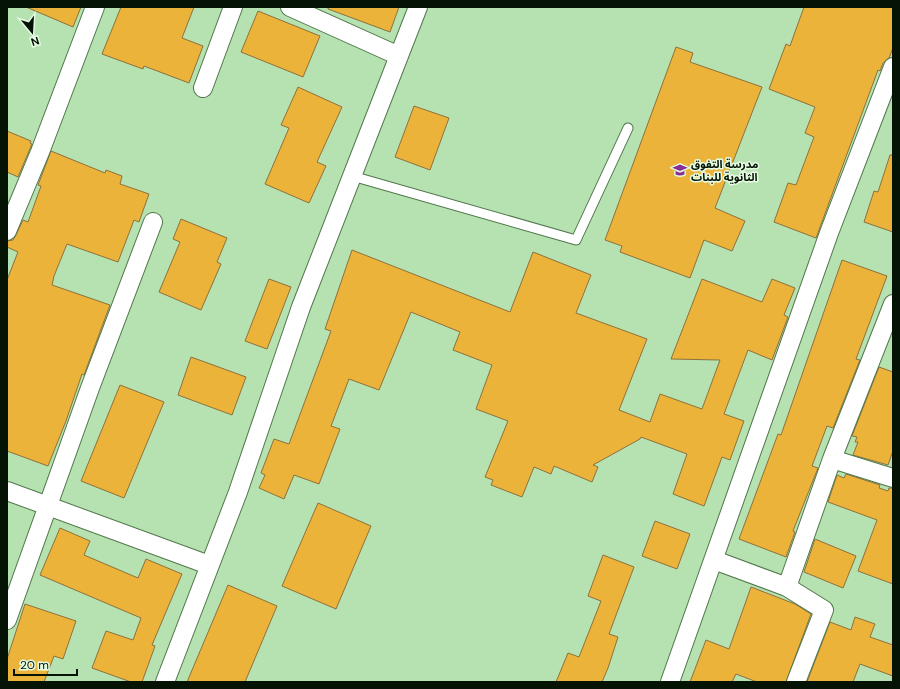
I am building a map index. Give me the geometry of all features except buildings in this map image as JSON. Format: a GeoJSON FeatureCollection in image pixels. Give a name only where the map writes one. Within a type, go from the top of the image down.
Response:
{"type":"FeatureCollection","features":[{"type":"Feature","properties":{"kind":"street"},"geometry":{"type":"LineString","coordinates":[[7,231],[40,152],[95,7]]}},
{"type":"Feature","properties":{"kind":"street"},"geometry":{"type":"LineString","coordinates":[[203,88],[233,7]]}},
{"type":"Feature","properties":{"kind":"street"},"geometry":{"type":"LineString","coordinates":[[290,7],[399,56]]}},
{"type":"Feature","properties":{"kind":"street"},"geometry":{"type":"LineString","coordinates":[[165,682],[238,492],[301,307],[418,7]]}},
{"type":"Feature","properties":{"kind":"street"},"geometry":{"type":"LineString","coordinates":[[670,682],[830,233],[893,67]]}},
{"type":"Feature","properties":{"kind":"street"},"geometry":{"type":"LineString","coordinates":[[7,620],[90,388],[153,222]]}},
{"type":"Feature","properties":{"kind":"street"},"geometry":{"type":"LineString","coordinates":[[787,587],[832,459],[893,304]]}},
{"type":"Feature","properties":{"kind":"street"},"geometry":{"type":"LineString","coordinates":[[832,459],[893,478]]}},
{"type":"Feature","properties":{"kind":"street"},"geometry":{"type":"LineString","coordinates":[[7,492],[209,565]]}},
{"type":"Feature","properties":{"kind":"street"},"geometry":{"type":"LineString","coordinates":[[714,560],[787,587],[824,610],[796,682]]}},
{"type":"Feature","properties":{"kind":"lane"},"geometry":{"type":"LineString","coordinates":[[352,176],[576,240],[628,128]]}},
{"type":"Feature","properties":{"kind":"place","name":"مدرسة التفوق الثانوية للبنات"},"geometry":{"type":"Point","coordinates":[680,170]}}]}
